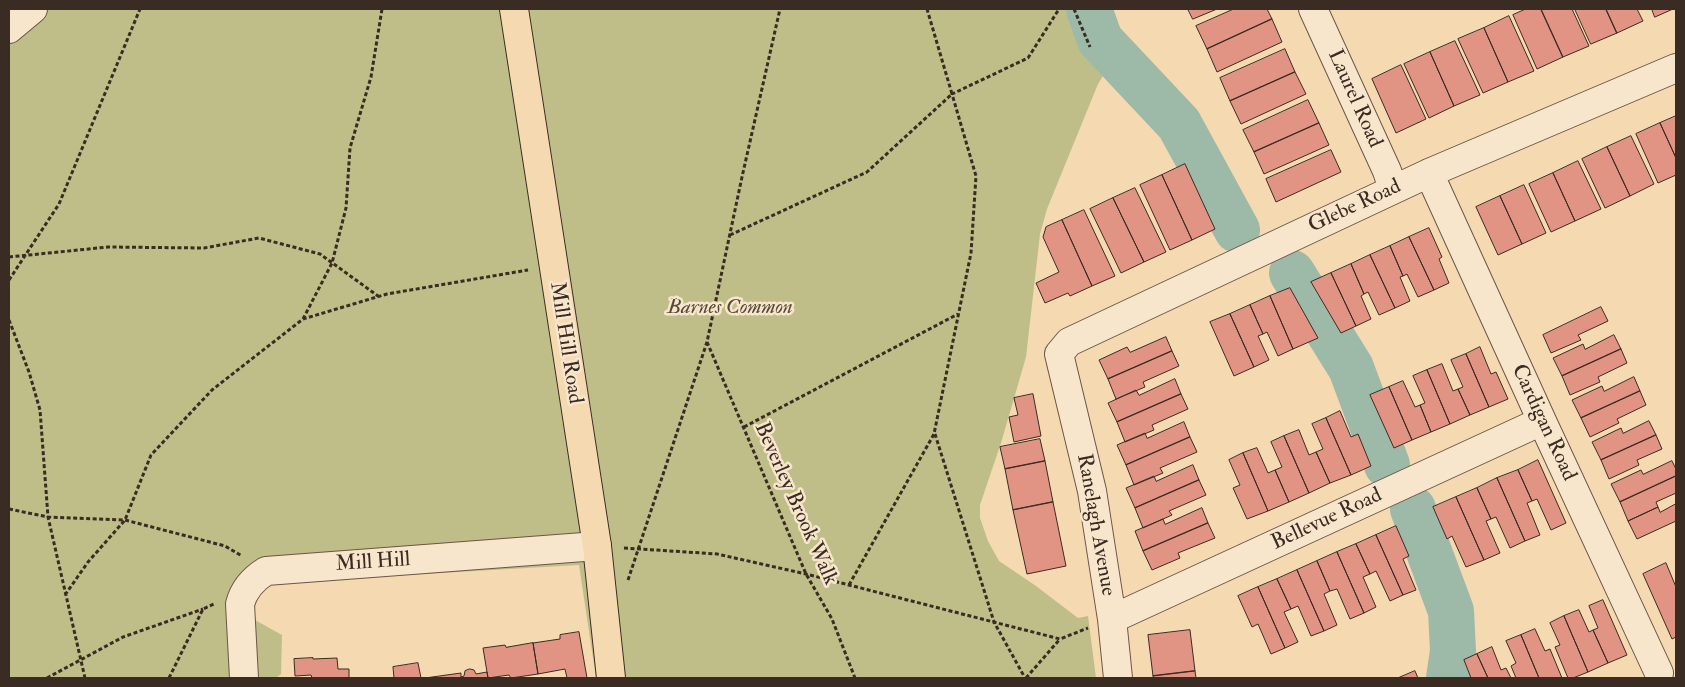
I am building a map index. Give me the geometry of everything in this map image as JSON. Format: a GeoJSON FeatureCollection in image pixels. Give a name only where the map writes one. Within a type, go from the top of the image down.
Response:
{"type":"FeatureCollection","features":[{"type":"Feature","properties":{"kind":"main road","name":"Mill Hill Road"},"geometry":{"type":"LineString","coordinates":[[514,9],[597,546],[611,678]]}},
{"type":"Feature","properties":{"kind":"street"},"geometry":{"type":"LineString","coordinates":[[9,29],[34,9]]}},
{"type":"Feature","properties":{"kind":"street","name":"Laurel Road"},"geometry":{"type":"LineString","coordinates":[[1313,9],[1387,171],[1393,189]]}},
{"type":"Feature","properties":{"kind":"street","name":"Glebe Road"},"geometry":{"type":"LineString","coordinates":[[1064,373],[1059,354],[1069,342],[1430,172],[1676,68]]}},
{"type":"Feature","properties":{"kind":"street","name":"Cardigan Road"},"geometry":{"type":"LineString","coordinates":[[1430,172],[1542,421],[1661,672]]}},
{"type":"Feature","properties":{"kind":"street","name":"Ranelagh Avenue"},"geometry":{"type":"LineString","coordinates":[[1064,373],[1092,491],[1112,619],[1118,678]]}},
{"type":"Feature","properties":{"kind":"street","name":"Bellevue Road"},"geometry":{"type":"LineString","coordinates":[[1112,619],[1542,421]]}},
{"type":"Feature","properties":{"kind":"street","name":"Mill Hill"},"geometry":{"type":"LineString","coordinates":[[257,580],[597,546]]}},
{"type":"Feature","properties":{"kind":"street"},"geometry":{"type":"LineString","coordinates":[[244,678],[240,604],[242,597],[257,580]]}},
{"type":"Feature","properties":{"kind":"path"},"geometry":{"type":"LineString","coordinates":[[9,280],[58,204],[140,9]]}},
{"type":"Feature","properties":{"kind":"path"},"geometry":{"type":"LineString","coordinates":[[303,319],[332,263],[346,208],[350,148],[371,77],[382,9]]}},
{"type":"Feature","properties":{"kind":"path"},"geometry":{"type":"LineString","coordinates":[[626,587],[707,342],[780,9]]}},
{"type":"Feature","properties":{"kind":"path"},"geometry":{"type":"LineString","coordinates":[[849,585],[934,434],[971,253],[976,176],[927,9]]}},
{"type":"Feature","properties":{"kind":"path"},"geometry":{"type":"LineString","coordinates":[[730,235],[867,172],[952,94],[1028,58],[1059,9]]}},
{"type":"Feature","properties":{"kind":"path"},"geometry":{"type":"LineString","coordinates":[[1074,9],[1090,47]]}},
{"type":"Feature","properties":{"kind":"path"},"geometry":{"type":"LineString","coordinates":[[9,258],[108,247],[204,248],[258,238],[320,254],[379,296]]}},
{"type":"Feature","properties":{"kind":"path"},"geometry":{"type":"LineString","coordinates":[[65,595],[88,562],[125,520],[151,455],[212,390],[303,319],[379,296],[554,266]]}},
{"type":"Feature","properties":{"kind":"path"},"geometry":{"type":"LineString","coordinates":[[744,427],[958,314]]}},
{"type":"Feature","properties":{"kind":"path"},"geometry":{"type":"LineString","coordinates":[[9,320],[29,372],[40,410],[48,517],[84,678]]}},
{"type":"Feature","properties":{"kind":"path","name":"Beverley Brook Walk"},"geometry":{"type":"LineString","coordinates":[[707,342],[806,574],[832,619],[854,678]]}},
{"type":"Feature","properties":{"kind":"path"},"geometry":{"type":"LineString","coordinates":[[934,434],[994,622],[1026,678],[1060,639],[1112,619]]}},
{"type":"Feature","properties":{"kind":"path"},"geometry":{"type":"LineString","coordinates":[[9,509],[48,517],[125,520],[225,546],[257,580],[203,608],[123,637],[47,678]]}},
{"type":"Feature","properties":{"kind":"path"},"geometry":{"type":"LineString","coordinates":[[597,546],[717,554],[806,574],[1060,639]]}},
{"type":"Feature","properties":{"kind":"path"},"geometry":{"type":"LineString","coordinates":[[169,678],[203,608]]}},
{"type":"Feature","properties":{"kind":"green space","name":"Barnes Common"},"geometry":{"type":"Polygon","coordinates":[[[9,9],[1082,9],[1106,71],[1098,84],[1047,209],[1040,234],[1026,357],[1001,443],[980,505],[980,518],[988,541],[999,561],[1078,618],[1088,616],[1096,678],[596,678],[579,565],[266,583],[255,604],[255,620],[282,635],[281,674],[276,678],[9,678],[9,9]]]}},
{"type":"Feature","properties":{"kind":"building"},"geometry":{"type":"Polygon","coordinates":[[[1188,9],[1217,9],[1193,19],[1188,9]]]}},
{"type":"Feature","properties":{"kind":"building"},"geometry":{"type":"Polygon","coordinates":[[[1234,9],[1267,9],[1272,19],[1207,49],[1196,26],[1234,9]]]}},
{"type":"Feature","properties":{"kind":"building"},"geometry":{"type":"Polygon","coordinates":[[[1526,9],[1541,9],[1563,57],[1537,69],[1513,15],[1526,9]]]}},
{"type":"Feature","properties":{"kind":"building"},"geometry":{"type":"Polygon","coordinates":[[[1541,9],[1572,9],[1589,46],[1563,57],[1541,9]]]}},
{"type":"Feature","properties":{"kind":"building"},"geometry":{"type":"Polygon","coordinates":[[[1575,9],[1606,9],[1617,33],[1591,44],[1575,9]]]}},
{"type":"Feature","properties":{"kind":"building"},"geometry":{"type":"Polygon","coordinates":[[[1606,9],[1637,9],[1643,21],[1617,33],[1606,9]]]}},
{"type":"Feature","properties":{"kind":"building"},"geometry":{"type":"Polygon","coordinates":[[[1652,9],[1673,9],[1655,17],[1652,9]]]}},
{"type":"Feature","properties":{"kind":"building"},"geometry":{"type":"Polygon","coordinates":[[[1509,16],[1534,71],[1508,82],[1484,28],[1509,16]]]}},
{"type":"Feature","properties":{"kind":"building"},"geometry":{"type":"Polygon","coordinates":[[[1272,19],[1282,42],[1217,72],[1207,49],[1272,19]]]}},
{"type":"Feature","properties":{"kind":"building"},"geometry":{"type":"Polygon","coordinates":[[[1484,28],[1508,82],[1483,93],[1458,39],[1484,28]]]}},
{"type":"Feature","properties":{"kind":"building"},"geometry":{"type":"Polygon","coordinates":[[[1455,41],[1480,95],[1454,106],[1430,52],[1455,41]]]}},
{"type":"Feature","properties":{"kind":"building"},"geometry":{"type":"Polygon","coordinates":[[[1285,49],[1295,72],[1230,101],[1220,78],[1285,49]]]}},
{"type":"Feature","properties":{"kind":"building"},"geometry":{"type":"Polygon","coordinates":[[[1430,52],[1454,106],[1429,118],[1404,64],[1430,52]]]}},
{"type":"Feature","properties":{"kind":"building"},"geometry":{"type":"Polygon","coordinates":[[[1401,65],[1426,119],[1396,133],[1372,79],[1401,65]]]}},
{"type":"Feature","properties":{"kind":"building"},"geometry":{"type":"Polygon","coordinates":[[[1295,72],[1306,94],[1241,124],[1230,101],[1295,72]]]}},
{"type":"Feature","properties":{"kind":"building"},"geometry":{"type":"Polygon","coordinates":[[[1308,100],[1319,123],[1254,152],[1243,130],[1308,100]]]}},
{"type":"Feature","properties":{"kind":"building"},"geometry":{"type":"Polygon","coordinates":[[[1676,116],[1676,158],[1660,123],[1676,116]]]}},
{"type":"Feature","properties":{"kind":"building"},"geometry":{"type":"Polygon","coordinates":[[[1319,123],[1329,145],[1264,174],[1254,152],[1319,123]]]}},
{"type":"Feature","properties":{"kind":"building"},"geometry":{"type":"Polygon","coordinates":[[[1660,123],[1676,158],[1676,175],[1658,183],[1636,134],[1660,123]]]}},
{"type":"Feature","properties":{"kind":"building"},"geometry":{"type":"Polygon","coordinates":[[[1631,136],[1654,184],[1630,196],[1607,147],[1631,136]]]}},
{"type":"Feature","properties":{"kind":"building"},"geometry":{"type":"Polygon","coordinates":[[[1607,147],[1630,196],[1605,208],[1582,159],[1607,147]]]}},
{"type":"Feature","properties":{"kind":"building"},"geometry":{"type":"Polygon","coordinates":[[[1331,150],[1341,172],[1276,202],[1266,179],[1331,150]]]}},
{"type":"Feature","properties":{"kind":"building"},"geometry":{"type":"Polygon","coordinates":[[[1578,161],[1601,209],[1575,221],[1553,173],[1578,161]]]}},
{"type":"Feature","properties":{"kind":"building"},"geometry":{"type":"Polygon","coordinates":[[[1185,164],[1215,229],[1192,240],[1162,175],[1185,164]]]}},
{"type":"Feature","properties":{"kind":"building"},"geometry":{"type":"Polygon","coordinates":[[[1553,173],[1575,221],[1551,232],[1529,184],[1553,173]]]}},
{"type":"Feature","properties":{"kind":"building"},"geometry":{"type":"Polygon","coordinates":[[[1162,175],[1192,240],[1170,250],[1140,185],[1162,175]]]}},
{"type":"Feature","properties":{"kind":"building"},"geometry":{"type":"Polygon","coordinates":[[[1524,185],[1546,233],[1522,244],[1500,196],[1524,185]]]}},
{"type":"Feature","properties":{"kind":"building"},"geometry":{"type":"Polygon","coordinates":[[[1135,188],[1166,252],[1144,262],[1113,198],[1135,188]]]}},
{"type":"Feature","properties":{"kind":"building"},"geometry":{"type":"Polygon","coordinates":[[[1500,196],[1522,244],[1498,255],[1476,207],[1500,196]]]}},
{"type":"Feature","properties":{"kind":"building"},"geometry":{"type":"Polygon","coordinates":[[[1113,198],[1144,262],[1121,273],[1090,209],[1113,198]]]}},
{"type":"Feature","properties":{"kind":"building"},"geometry":{"type":"Polygon","coordinates":[[[1084,210],[1115,276],[1092,286],[1062,220],[1084,210]]]}},
{"type":"Feature","properties":{"kind":"building"},"geometry":{"type":"Polygon","coordinates":[[[1062,220],[1092,286],[1070,296],[1068,293],[1045,303],[1036,283],[1059,272],[1043,237],[1046,227],[1062,220]]]}},
{"type":"Feature","properties":{"kind":"building"},"geometry":{"type":"Polygon","coordinates":[[[1429,228],[1442,257],[1439,259],[1449,283],[1434,290],[1409,237],[1429,228]]]}},
{"type":"Feature","properties":{"kind":"building"},"geometry":{"type":"Polygon","coordinates":[[[1409,237],[1434,290],[1418,297],[1407,274],[1403,276],[1390,246],[1409,237]]]}},
{"type":"Feature","properties":{"kind":"building"},"geometry":{"type":"Polygon","coordinates":[[[1390,246],[1403,276],[1400,277],[1410,301],[1395,308],[1370,255],[1390,246]]]}},
{"type":"Feature","properties":{"kind":"building"},"geometry":{"type":"Polygon","coordinates":[[[1370,255],[1395,308],[1379,315],[1368,292],[1364,294],[1351,264],[1370,255]]]}},
{"type":"Feature","properties":{"kind":"building"},"geometry":{"type":"Polygon","coordinates":[[[1351,264],[1364,294],[1361,296],[1371,319],[1356,326],[1331,273],[1351,264]]]}},
{"type":"Feature","properties":{"kind":"building"},"geometry":{"type":"Polygon","coordinates":[[[1331,273],[1356,326],[1341,333],[1311,282],[1331,273]]]}},
{"type":"Feature","properties":{"kind":"building"},"geometry":{"type":"Polygon","coordinates":[[[1290,288],[1318,338],[1293,349],[1270,296],[1290,288]]]}},
{"type":"Feature","properties":{"kind":"building"},"geometry":{"type":"Polygon","coordinates":[[[1270,296],[1293,349],[1278,356],[1267,332],[1263,334],[1250,305],[1270,296]]]}},
{"type":"Feature","properties":{"kind":"building"},"geometry":{"type":"Polygon","coordinates":[[[1250,305],[1263,334],[1258,336],[1269,360],[1254,367],[1230,314],[1250,305]]]}},
{"type":"Feature","properties":{"kind":"building"},"geometry":{"type":"Polygon","coordinates":[[[1601,307],[1608,321],[1578,335],[1581,340],[1551,353],[1543,335],[1601,307]]]}},
{"type":"Feature","properties":{"kind":"building"},"geometry":{"type":"Polygon","coordinates":[[[1230,314],[1254,367],[1234,376],[1210,322],[1230,314]]]}},
{"type":"Feature","properties":{"kind":"building"},"geometry":{"type":"Polygon","coordinates":[[[1614,335],[1621,349],[1562,376],[1553,358],[1583,344],[1585,349],[1614,335]]]}},
{"type":"Feature","properties":{"kind":"building"},"geometry":{"type":"Polygon","coordinates":[[[1166,337],[1172,351],[1108,379],[1099,360],[1127,347],[1130,352],[1166,337]]]}},
{"type":"Feature","properties":{"kind":"building"},"geometry":{"type":"Polygon","coordinates":[[[1480,347],[1491,374],[1496,372],[1508,399],[1489,407],[1466,354],[1480,347]]]}},
{"type":"Feature","properties":{"kind":"building"},"geometry":{"type":"Polygon","coordinates":[[[1621,349],[1627,363],[1598,377],[1600,382],[1570,395],[1562,376],[1621,349]]]}},
{"type":"Feature","properties":{"kind":"building"},"geometry":{"type":"Polygon","coordinates":[[[1172,351],[1179,366],[1143,382],[1145,387],[1116,399],[1108,379],[1172,351]]]}},
{"type":"Feature","properties":{"kind":"building"},"geometry":{"type":"Polygon","coordinates":[[[1466,354],[1489,407],[1470,415],[1458,389],[1463,387],[1451,360],[1466,354]]]}},
{"type":"Feature","properties":{"kind":"building"},"geometry":{"type":"Polygon","coordinates":[[[1442,364],[1453,391],[1458,389],[1470,415],[1450,424],[1427,370],[1442,364]]]}},
{"type":"Feature","properties":{"kind":"building"},"geometry":{"type":"Polygon","coordinates":[[[1427,370],[1450,424],[1431,432],[1420,405],[1425,403],[1413,376],[1427,370]]]}},
{"type":"Feature","properties":{"kind":"building"},"geometry":{"type":"Polygon","coordinates":[[[1634,377],[1640,391],[1581,418],[1572,400],[1602,386],[1604,391],[1634,377]]]}},
{"type":"Feature","properties":{"kind":"building"},"geometry":{"type":"Polygon","coordinates":[[[1175,379],[1181,394],[1117,422],[1108,403],[1136,390],[1139,395],[1175,379]]]}},
{"type":"Feature","properties":{"kind":"building"},"geometry":{"type":"Polygon","coordinates":[[[1403,381],[1415,407],[1420,405],[1431,432],[1412,440],[1389,387],[1403,381]]]}},
{"type":"Feature","properties":{"kind":"building"},"geometry":{"type":"Polygon","coordinates":[[[1389,387],[1412,440],[1394,448],[1370,395],[1389,387]]]}},
{"type":"Feature","properties":{"kind":"building"},"geometry":{"type":"Polygon","coordinates":[[[1640,391],[1646,405],[1617,419],[1619,423],[1590,437],[1581,418],[1640,391]]]}},
{"type":"Feature","properties":{"kind":"building"},"geometry":{"type":"Polygon","coordinates":[[[1033,394],[1041,436],[1014,442],[1009,417],[1018,415],[1014,398],[1033,394]]]}},
{"type":"Feature","properties":{"kind":"building"},"geometry":{"type":"Polygon","coordinates":[[[1181,394],[1188,409],[1152,425],[1154,430],[1125,442],[1117,422],[1181,394]]]}},
{"type":"Feature","properties":{"kind":"building"},"geometry":{"type":"Polygon","coordinates":[[[1340,411],[1351,437],[1358,434],[1371,466],[1351,475],[1326,418],[1340,411]]]}},
{"type":"Feature","properties":{"kind":"building"},"geometry":{"type":"Polygon","coordinates":[[[1326,418],[1351,475],[1330,483],[1316,452],[1323,449],[1312,424],[1326,418]]]}},
{"type":"Feature","properties":{"kind":"building"},"geometry":{"type":"Polygon","coordinates":[[[1649,421],[1656,435],[1601,460],[1592,442],[1621,428],[1623,433],[1649,421]]]}},
{"type":"Feature","properties":{"kind":"building"},"geometry":{"type":"Polygon","coordinates":[[[1184,422],[1190,437],[1126,465],[1117,445],[1145,433],[1147,438],[1184,422]]]}},
{"type":"Feature","properties":{"kind":"building"},"geometry":{"type":"Polygon","coordinates":[[[1299,430],[1309,455],[1316,452],[1330,483],[1309,493],[1284,436],[1299,430]]]}},
{"type":"Feature","properties":{"kind":"building"},"geometry":{"type":"Polygon","coordinates":[[[1656,435],[1662,449],[1637,460],[1639,465],[1609,479],[1601,460],[1656,435]]]}},
{"type":"Feature","properties":{"kind":"building"},"geometry":{"type":"Polygon","coordinates":[[[1284,436],[1309,493],[1289,502],[1275,470],[1282,467],[1271,442],[1284,436]]]}},
{"type":"Feature","properties":{"kind":"building"},"geometry":{"type":"Polygon","coordinates":[[[1190,437],[1197,452],[1160,468],[1163,473],[1134,485],[1126,465],[1190,437]]]}},
{"type":"Feature","properties":{"kind":"building"},"geometry":{"type":"Polygon","coordinates":[[[1040,439],[1045,461],[1005,469],[1000,447],[1040,439]]]}},
{"type":"Feature","properties":{"kind":"building"},"geometry":{"type":"Polygon","coordinates":[[[1257,448],[1268,473],[1275,470],[1289,502],[1268,511],[1243,453],[1257,448]]]}},
{"type":"Feature","properties":{"kind":"building"},"geometry":{"type":"Polygon","coordinates":[[[1243,453],[1268,511],[1247,519],[1233,488],[1240,485],[1229,460],[1243,453]]]}},
{"type":"Feature","properties":{"kind":"building"},"geometry":{"type":"Polygon","coordinates":[[[1538,460],[1566,523],[1551,530],[1537,499],[1532,501],[1518,470],[1538,460]]]}},
{"type":"Feature","properties":{"kind":"building"},"geometry":{"type":"Polygon","coordinates":[[[1045,461],[1053,502],[1013,510],[1005,469],[1045,461]]]}},
{"type":"Feature","properties":{"kind":"building"},"geometry":{"type":"Polygon","coordinates":[[[1672,461],[1676,469],[1676,476],[1620,502],[1611,484],[1641,470],[1643,474],[1672,461]]]}},
{"type":"Feature","properties":{"kind":"building"},"geometry":{"type":"Polygon","coordinates":[[[1193,465],[1199,480],[1135,508],[1126,488],[1154,476],[1156,481],[1193,465]]]}},
{"type":"Feature","properties":{"kind":"building"},"geometry":{"type":"Polygon","coordinates":[[[1518,470],[1532,501],[1527,503],[1540,535],[1525,541],[1497,478],[1518,470]]]}},
{"type":"Feature","properties":{"kind":"building"},"geometry":{"type":"Polygon","coordinates":[[[1676,476],[1676,493],[1656,502],[1658,507],[1628,521],[1620,502],[1676,476]]]}},
{"type":"Feature","properties":{"kind":"building"},"geometry":{"type":"Polygon","coordinates":[[[1497,478],[1525,541],[1510,548],[1496,517],[1491,519],[1477,488],[1497,478]]]}},
{"type":"Feature","properties":{"kind":"building"},"geometry":{"type":"Polygon","coordinates":[[[1199,480],[1206,495],[1169,511],[1172,515],[1143,528],[1135,508],[1199,480]]]}},
{"type":"Feature","properties":{"kind":"building"},"geometry":{"type":"Polygon","coordinates":[[[1477,488],[1491,519],[1486,521],[1500,553],[1484,560],[1456,497],[1477,488]]]}},
{"type":"Feature","properties":{"kind":"building"},"geometry":{"type":"Polygon","coordinates":[[[1456,497],[1484,560],[1466,567],[1452,536],[1447,539],[1433,507],[1456,497]]]}},
{"type":"Feature","properties":{"kind":"building"},"geometry":{"type":"Polygon","coordinates":[[[1053,502],[1066,566],[1027,574],[1013,510],[1053,502]]]}},
{"type":"Feature","properties":{"kind":"building"},"geometry":{"type":"Polygon","coordinates":[[[1676,504],[1676,521],[1637,539],[1628,521],[1658,507],[1660,512],[1676,504]]]}},
{"type":"Feature","properties":{"kind":"building"},"geometry":{"type":"Polygon","coordinates":[[[1202,508],[1208,523],[1143,551],[1135,531],[1163,519],[1165,524],[1202,508]]]}},
{"type":"Feature","properties":{"kind":"building"},"geometry":{"type":"Polygon","coordinates":[[[1208,523],[1215,538],[1178,553],[1180,558],[1152,570],[1143,551],[1208,523]]]}},
{"type":"Feature","properties":{"kind":"building"},"geometry":{"type":"Polygon","coordinates":[[[1396,526],[1409,556],[1403,559],[1416,590],[1403,595],[1376,535],[1396,526]]]}},
{"type":"Feature","properties":{"kind":"building"},"geometry":{"type":"Polygon","coordinates":[[[1376,535],[1403,595],[1390,601],[1376,571],[1370,574],[1356,544],[1376,535]]]}},
{"type":"Feature","properties":{"kind":"building"},"geometry":{"type":"Polygon","coordinates":[[[1356,544],[1370,574],[1363,577],[1376,607],[1364,613],[1337,552],[1356,544]]]}},
{"type":"Feature","properties":{"kind":"building"},"geometry":{"type":"Polygon","coordinates":[[[1337,552],[1364,613],[1350,619],[1337,589],[1330,591],[1317,561],[1337,552]]]}},
{"type":"Feature","properties":{"kind":"building"},"geometry":{"type":"Polygon","coordinates":[[[1317,561],[1330,591],[1324,594],[1337,625],[1324,631],[1297,570],[1317,561]]]}},
{"type":"Feature","properties":{"kind":"building"},"geometry":{"type":"Polygon","coordinates":[[[1666,563],[1676,587],[1676,637],[1672,639],[1643,574],[1666,563]]]}},
{"type":"Feature","properties":{"kind":"building"},"geometry":{"type":"Polygon","coordinates":[[[1297,570],[1324,631],[1311,636],[1298,606],[1291,609],[1277,579],[1297,570]]]}},
{"type":"Feature","properties":{"kind":"building"},"geometry":{"type":"Polygon","coordinates":[[[1277,579],[1291,609],[1284,612],[1298,642],[1285,648],[1258,587],[1277,579]]]}},
{"type":"Feature","properties":{"kind":"building"},"geometry":{"type":"Polygon","coordinates":[[[1258,587],[1285,648],[1271,654],[1258,624],[1252,627],[1238,596],[1258,587]]]}},
{"type":"Feature","properties":{"kind":"building"},"geometry":{"type":"Polygon","coordinates":[[[1603,600],[1627,655],[1608,663],[1593,630],[1598,628],[1589,606],[1603,600]]]}},
{"type":"Feature","properties":{"kind":"building"},"geometry":{"type":"Polygon","coordinates":[[[1579,610],[1589,632],[1593,630],[1608,663],[1588,672],[1564,616],[1579,610]]]}},
{"type":"Feature","properties":{"kind":"building"},"geometry":{"type":"Polygon","coordinates":[[[1564,616],[1588,672],[1573,678],[1568,678],[1555,647],[1560,645],[1550,623],[1564,616]]]}},
{"type":"Feature","properties":{"kind":"building"},"geometry":{"type":"Polygon","coordinates":[[[1535,629],[1545,651],[1550,649],[1562,678],[1539,678],[1521,635],[1535,629]]]}},
{"type":"Feature","properties":{"kind":"building"},"geometry":{"type":"Polygon","coordinates":[[[1190,630],[1195,671],[1153,676],[1148,635],[1190,630]]]}},
{"type":"Feature","properties":{"kind":"building"},"geometry":{"type":"Polygon","coordinates":[[[579,632],[587,678],[567,678],[565,669],[538,674],[533,643],[560,639],[560,635],[579,632]]]}},
{"type":"Feature","properties":{"kind":"building"},"geometry":{"type":"Polygon","coordinates":[[[1521,635],[1539,678],[1516,678],[1511,666],[1516,663],[1506,641],[1521,635]]]}},
{"type":"Feature","properties":{"kind":"building"},"geometry":{"type":"Polygon","coordinates":[[[533,643],[538,674],[511,678],[509,675],[488,678],[483,648],[533,643]]]}},
{"type":"Feature","properties":{"kind":"building"},"geometry":{"type":"Polygon","coordinates":[[[1492,647],[1501,670],[1506,668],[1511,678],[1488,678],[1477,654],[1492,647]]]}},
{"type":"Feature","properties":{"kind":"building"},"geometry":{"type":"Polygon","coordinates":[[[1477,654],[1488,678],[1471,678],[1464,660],[1477,654]]]}},
{"type":"Feature","properties":{"kind":"building"},"geometry":{"type":"Polygon","coordinates":[[[337,658],[338,669],[349,669],[349,678],[312,678],[311,675],[295,676],[294,659],[337,658]]]}},
{"type":"Feature","properties":{"kind":"building"},"geometry":{"type":"Polygon","coordinates":[[[418,663],[421,678],[394,678],[393,667],[418,663]]]}},
{"type":"Feature","properties":{"kind":"building"},"geometry":{"type":"Polygon","coordinates":[[[474,670],[476,674],[487,672],[488,678],[425,678],[461,673],[461,677],[464,676],[465,671],[474,670]]]}},
{"type":"Feature","properties":{"kind":"building"},"geometry":{"type":"Polygon","coordinates":[[[1195,671],[1196,678],[1153,678],[1153,676],[1195,671]]]}},
{"type":"Feature","properties":{"kind":"building"},"geometry":{"type":"Polygon","coordinates":[[[1415,671],[1418,678],[1398,678],[1415,671]]]}},
{"type":"Feature","properties":{"kind":"waterway"},"geometry":{"type":"LineString","coordinates":[[1089,9],[1100,40],[1179,124],[1237,230]]}},
{"type":"Feature","properties":{"kind":"waterway"},"geometry":{"type":"LineString","coordinates":[[1292,273],[1351,368],[1387,465]]}},
{"type":"Feature","properties":{"kind":"waterway"},"geometry":{"type":"LineString","coordinates":[[1413,509],[1451,611],[1453,651],[1449,678]]}}]}
